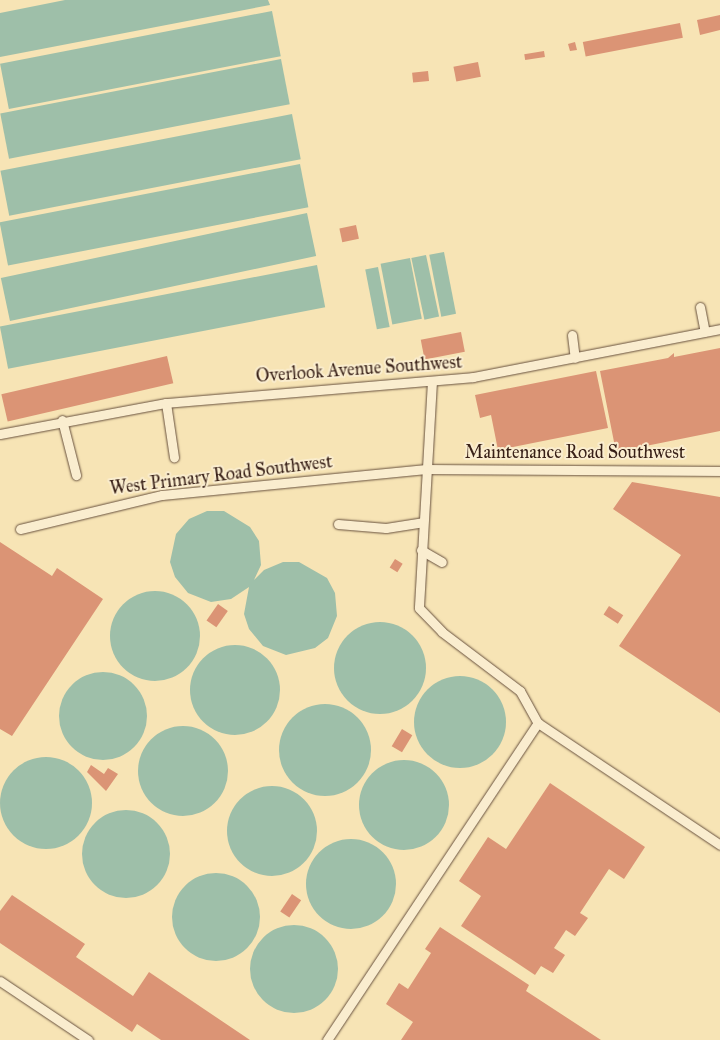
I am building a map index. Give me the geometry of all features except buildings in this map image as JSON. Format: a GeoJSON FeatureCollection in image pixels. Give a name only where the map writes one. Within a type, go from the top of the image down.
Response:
{"type":"FeatureCollection","features":[{"type":"Feature","properties":{"kind":"lane"},"geometry":{"type":"LineString","coordinates":[[700,307],[705,332]]}},
{"type":"Feature","properties":{"kind":"lane","name":"Overlook Avenue Southwest"},"geometry":{"type":"LineString","coordinates":[[0,434],[62,420],[166,403],[432,381],[482,370],[575,358],[720,329]]}},
{"type":"Feature","properties":{"kind":"lane"},"geometry":{"type":"LineString","coordinates":[[572,335],[575,358]]}},
{"type":"Feature","properties":{"kind":"lane"},"geometry":{"type":"LineString","coordinates":[[432,381],[429,469],[423,522],[419,608],[442,632],[520,691],[538,724],[720,845]]}},
{"type":"Feature","properties":{"kind":"lane"},"geometry":{"type":"LineString","coordinates":[[166,403],[174,457]]}},
{"type":"Feature","properties":{"kind":"lane"},"geometry":{"type":"LineString","coordinates":[[62,420],[76,475]]}},
{"type":"Feature","properties":{"kind":"lane","name":"Maintenance Road Southwest"},"geometry":{"type":"LineString","coordinates":[[429,469],[720,471]]}},
{"type":"Feature","properties":{"kind":"lane","name":"West Primary Road Southwest"},"geometry":{"type":"LineString","coordinates":[[20,529],[162,495],[429,469]]}},
{"type":"Feature","properties":{"kind":"lane"},"geometry":{"type":"LineString","coordinates":[[338,524],[386,528],[423,522]]}},
{"type":"Feature","properties":{"kind":"lane"},"geometry":{"type":"LineString","coordinates":[[421,550],[442,562]]}},
{"type":"Feature","properties":{"kind":"lane"},"geometry":{"type":"LineString","coordinates":[[327,1040],[538,724]]}},
{"type":"Feature","properties":{"kind":"lane"},"geometry":{"type":"LineString","coordinates":[[0,981],[88,1040]]}},
{"type":"Feature","properties":{"kind":"shaded area"},"geometry":{"type":"Polygon","coordinates":[[[65,0],[268,0],[270,5],[0,57],[0,13],[65,0]]]}},
{"type":"Feature","properties":{"kind":"shaded area"},"geometry":{"type":"Polygon","coordinates":[[[272,11],[281,56],[9,109],[0,64],[272,11]]]}},
{"type":"Feature","properties":{"kind":"shaded area"},"geometry":{"type":"Polygon","coordinates":[[[281,59],[290,104],[9,159],[0,114],[281,59]]]}},
{"type":"Feature","properties":{"kind":"shaded area"},"geometry":{"type":"Polygon","coordinates":[[[292,114],[301,159],[9,216],[0,171],[292,114]]]}},
{"type":"Feature","properties":{"kind":"shaded area"},"geometry":{"type":"Polygon","coordinates":[[[300,164],[308,207],[8,266],[0,222],[300,164]]]}},
{"type":"Feature","properties":{"kind":"shaded area"},"geometry":{"type":"Polygon","coordinates":[[[307,213],[316,256],[10,321],[1,278],[307,213]]]}},
{"type":"Feature","properties":{"kind":"shaded area"},"geometry":{"type":"Polygon","coordinates":[[[444,252],[456,314],[441,317],[429,255],[444,252]]]}},
{"type":"Feature","properties":{"kind":"shaded area"},"geometry":{"type":"Polygon","coordinates":[[[426,255],[439,317],[424,320],[411,258],[426,255]]]}},
{"type":"Feature","properties":{"kind":"shaded area"},"geometry":{"type":"Polygon","coordinates":[[[410,258],[422,319],[392,325],[381,264],[410,258]]]}},
{"type":"Feature","properties":{"kind":"shaded area"},"geometry":{"type":"Polygon","coordinates":[[[317,265],[325,307],[8,369],[0,327],[317,265]]]}},
{"type":"Feature","properties":{"kind":"shaded area"},"geometry":{"type":"Polygon","coordinates":[[[378,267],[390,327],[377,329],[365,269],[378,267]]]}},
{"type":"Feature","properties":{"kind":"shaded area"},"geometry":{"type":"Polygon","coordinates":[[[207,511],[224,511],[250,527],[259,541],[261,565],[254,580],[264,570],[283,562],[299,562],[327,578],[335,593],[337,616],[328,638],[315,648],[286,655],[263,646],[249,629],[244,614],[249,587],[231,599],[211,602],[188,593],[175,577],[170,562],[176,534],[189,519],[207,511]]]}},
{"type":"Feature","properties":{"kind":"shaded area"},"geometry":{"type":"Polygon","coordinates":[[[155,591],[172,594],[187,604],[197,619],[200,636],[197,653],[187,668],[172,678],[155,681],[138,678],[123,668],[113,653],[110,636],[113,619],[123,604],[138,594],[155,591]]]}},
{"type":"Feature","properties":{"kind":"shaded area"},"geometry":{"type":"Polygon","coordinates":[[[380,622],[398,626],[412,636],[422,650],[426,668],[422,686],[412,700],[398,710],[380,714],[362,710],[348,700],[338,686],[334,668],[338,650],[348,636],[362,626],[380,622]]]}},
{"type":"Feature","properties":{"kind":"shaded area"},"geometry":{"type":"Polygon","coordinates":[[[235,645],[252,649],[267,658],[276,673],[280,690],[276,707],[267,722],[252,731],[235,735],[218,731],[203,722],[194,707],[190,690],[194,673],[203,658],[218,649],[235,645]]]}},
{"type":"Feature","properties":{"kind":"shaded area"},"geometry":{"type":"Polygon","coordinates":[[[103,672],[120,675],[128,679],[140,691],[144,699],[147,716],[144,733],[140,741],[128,753],[120,757],[103,760],[86,757],[78,753],[66,741],[62,733],[59,716],[62,699],[66,691],[78,679],[86,675],[103,672]]]}},
{"type":"Feature","properties":{"kind":"shaded area"},"geometry":{"type":"Polygon","coordinates":[[[460,676],[477,680],[492,690],[502,705],[506,722],[502,739],[492,754],[477,764],[460,768],[443,764],[428,754],[418,739],[414,722],[418,705],[428,690],[443,680],[460,676]]]}},
{"type":"Feature","properties":{"kind":"shaded area"},"geometry":{"type":"Polygon","coordinates":[[[325,704],[343,708],[357,718],[367,732],[371,750],[367,768],[357,782],[343,792],[325,796],[307,792],[293,782],[283,768],[279,750],[283,732],[293,718],[307,708],[325,704]]]}},
{"type":"Feature","properties":{"kind":"shaded area"},"geometry":{"type":"Polygon","coordinates":[[[183,726],[200,730],[215,739],[224,754],[228,771],[224,788],[215,803],[200,812],[183,816],[166,812],[151,803],[142,788],[138,771],[142,754],[151,739],[166,730],[183,726]]]}},
{"type":"Feature","properties":{"kind":"shaded area"},"geometry":{"type":"Polygon","coordinates":[[[46,757],[63,761],[78,771],[88,786],[92,803],[88,820],[78,835],[63,845],[46,849],[29,845],[14,835],[4,820],[0,803],[4,786],[14,771],[29,761],[46,757]]]}},
{"type":"Feature","properties":{"kind":"shaded area"},"geometry":{"type":"Polygon","coordinates":[[[404,760],[421,764],[436,773],[445,788],[449,805],[445,822],[436,837],[421,846],[404,850],[387,846],[372,837],[363,822],[359,805],[363,788],[372,773],[387,764],[404,760]]]}},
{"type":"Feature","properties":{"kind":"shaded area"},"geometry":{"type":"Polygon","coordinates":[[[272,786],[289,789],[304,799],[314,814],[317,831],[314,848],[304,863],[289,873],[272,876],[255,873],[240,863],[230,848],[227,831],[230,814],[240,799],[255,789],[272,786]]]}},
{"type":"Feature","properties":{"kind":"shaded area"},"geometry":{"type":"Polygon","coordinates":[[[126,810],[143,813],[151,817],[163,829],[167,837],[170,854],[167,871],[163,879],[151,891],[143,895],[126,898],[109,895],[101,891],[89,879],[85,871],[82,854],[85,837],[89,829],[101,817],[109,813],[126,810]]]}},
{"type":"Feature","properties":{"kind":"shaded area"},"geometry":{"type":"Polygon","coordinates":[[[351,839],[368,842],[383,852],[393,867],[396,884],[393,901],[383,916],[368,926],[351,929],[334,926],[319,916],[309,901],[306,884],[309,867],[319,852],[334,842],[351,839]]]}},
{"type":"Feature","properties":{"kind":"shaded area"},"geometry":{"type":"Polygon","coordinates":[[[207,873],[225,873],[241,880],[253,892],[260,908],[260,926],[253,942],[241,954],[225,961],[207,961],[191,954],[179,942],[172,926],[172,908],[179,892],[191,880],[207,873]]]}},
{"type":"Feature","properties":{"kind":"shaded area"},"geometry":{"type":"Polygon","coordinates":[[[294,925],[311,928],[319,932],[331,944],[335,952],[338,969],[335,986],[331,994],[319,1006],[311,1010],[294,1013],[277,1010],[269,1006],[257,994],[253,986],[250,969],[253,952],[257,944],[269,932],[277,928],[294,925]]]}}]}
